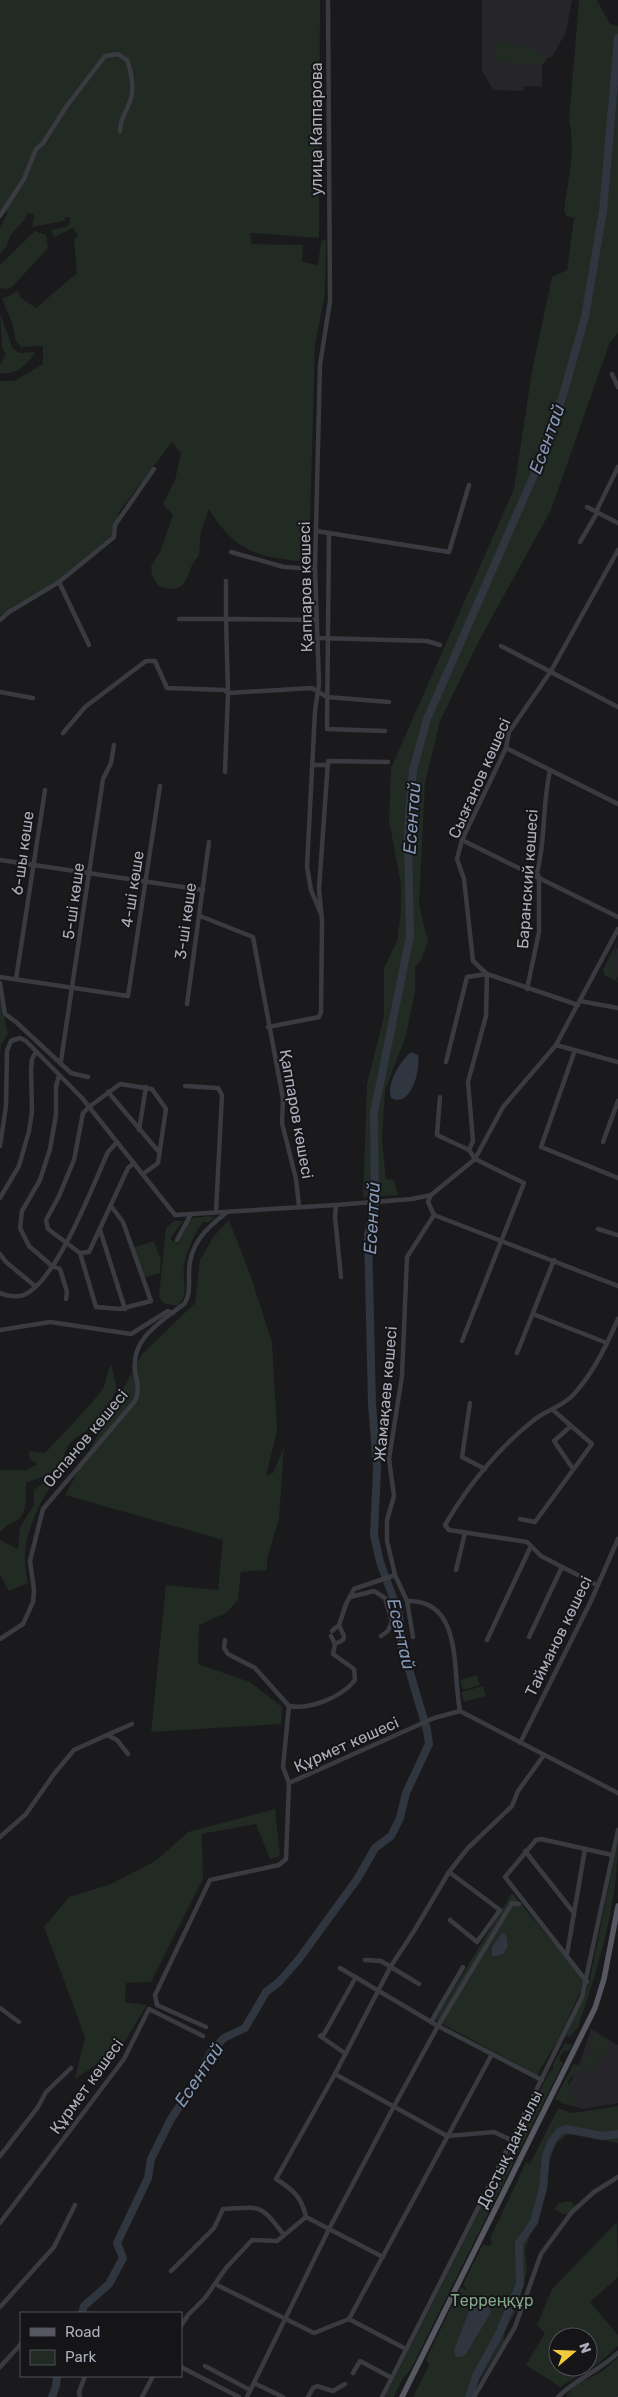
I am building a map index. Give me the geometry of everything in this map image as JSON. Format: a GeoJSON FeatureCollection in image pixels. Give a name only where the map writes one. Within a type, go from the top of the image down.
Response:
{"type":"FeatureCollection","features":[{"type":"Feature","properties":{"kind":"main road","name":"Достық даңғылы"},"geometry":{"type":"LineString","coordinates":[[402,2397],[595,2008],[615,1935],[618,1906]]}},
{"type":"Feature","properties":{"kind":"street","name":"улица Каппарова"},"geometry":{"type":"LineString","coordinates":[[328,0],[330,257]]}},
{"type":"Feature","properties":{"kind":"street"},"geometry":{"type":"LineString","coordinates":[[0,216],[24,179],[36,149],[43,143],[66,107],[105,56],[118,54],[127,60],[133,92],[130,103],[120,121],[120,131]]}},
{"type":"Feature","properties":{"kind":"street","name":"Қаппаров көшесі"},"geometry":{"type":"LineString","coordinates":[[321,914],[308,879],[308,850],[318,691],[315,569],[320,364],[328,317],[330,257]]}},
{"type":"Feature","properties":{"kind":"street"},"geometry":{"type":"LineString","coordinates":[[612,374],[618,387]]}},
{"type":"Feature","properties":{"kind":"street"},"geometry":{"type":"LineString","coordinates":[[580,542],[618,466]]}},
{"type":"Feature","properties":{"kind":"street"},"geometry":{"type":"LineString","coordinates":[[0,620],[9,612],[58,582],[114,537],[114,525],[154,468]]}},
{"type":"Feature","properties":{"kind":"street"},"geometry":{"type":"LineString","coordinates":[[316,530],[449,552],[469,485]]}},
{"type":"Feature","properties":{"kind":"street"},"geometry":{"type":"LineString","coordinates":[[587,507],[618,523]]}},
{"type":"Feature","properties":{"kind":"street","name":"Қаппаров көшесі"},"geometry":{"type":"LineString","coordinates":[[327,698],[329,533]]}},
{"type":"Feature","properties":{"kind":"street","name":"Сызғанов көшесі"},"geometry":{"type":"LineString","coordinates":[[487,974],[471,958],[464,878],[457,861],[462,840],[506,748],[509,732],[551,671],[618,550]]}},
{"type":"Feature","properties":{"kind":"street"},"geometry":{"type":"LineString","coordinates":[[231,552],[284,567],[315,569]]}},
{"type":"Feature","properties":{"kind":"street"},"geometry":{"type":"LineString","coordinates":[[225,772],[228,693],[226,581]]}},
{"type":"Feature","properties":{"kind":"street"},"geometry":{"type":"LineString","coordinates":[[58,582],[89,645]]}},
{"type":"Feature","properties":{"kind":"street"},"geometry":{"type":"LineString","coordinates":[[179,619],[317,620]]}},
{"type":"Feature","properties":{"kind":"street"},"geometry":{"type":"LineString","coordinates":[[317,638],[427,641],[440,645]]}},
{"type":"Feature","properties":{"kind":"street"},"geometry":{"type":"LineString","coordinates":[[501,646],[618,707]]}},
{"type":"Feature","properties":{"kind":"street"},"geometry":{"type":"LineString","coordinates":[[63,733],[85,707],[146,661],[155,661],[167,688],[224,690],[228,693],[312,688],[327,698],[388,702]]}},
{"type":"Feature","properties":{"kind":"street"},"geometry":{"type":"LineString","coordinates":[[0,692],[33,698]]}},
{"type":"Feature","properties":{"kind":"street"},"geometry":{"type":"LineString","coordinates":[[327,698],[327,729],[385,731]]}},
{"type":"Feature","properties":{"kind":"street","name":"5-ші көше"},"geometry":{"type":"LineString","coordinates":[[61,1061],[103,779],[111,763],[114,745]]}},
{"type":"Feature","properties":{"kind":"street"},"geometry":{"type":"LineString","coordinates":[[506,748],[618,804]]}},
{"type":"Feature","properties":{"kind":"street"},"geometry":{"type":"LineString","coordinates":[[308,850],[320,851],[327,765],[330,759],[388,762]]}},
{"type":"Feature","properties":{"kind":"street"},"geometry":{"type":"LineString","coordinates":[[313,765],[327,765]]}},
{"type":"Feature","properties":{"kind":"street","name":"Баранский көшесі"},"geometry":{"type":"LineString","coordinates":[[527,989],[539,932],[540,877],[536,873],[543,851],[545,792],[550,771]]}},
{"type":"Feature","properties":{"kind":"street","name":"4-ші көше"},"geometry":{"type":"LineString","coordinates":[[73,988],[128,996],[160,786]]}},
{"type":"Feature","properties":{"kind":"street","name":"6-шы көше"},"geometry":{"type":"LineString","coordinates":[[16,979],[44,790]]}},
{"type":"Feature","properties":{"kind":"street"},"geometry":{"type":"LineString","coordinates":[[462,840],[618,917]]}},
{"type":"Feature","properties":{"kind":"street","name":"3-ші көше"},"geometry":{"type":"LineString","coordinates":[[187,1004],[194,938],[200,916],[209,842]]}},
{"type":"Feature","properties":{"kind":"street","name":"Қаппаров көшесі"},"geometry":{"type":"LineString","coordinates":[[268,1027],[320,1017],[322,1006],[320,851]]}},
{"type":"Feature","properties":{"kind":"street"},"geometry":{"type":"LineString","coordinates":[[0,860],[202,890]]}},
{"type":"Feature","properties":{"kind":"street","name":"Қаппаров көшесі"},"geometry":{"type":"LineString","coordinates":[[200,916],[253,937],[268,1027],[283,1099],[282,1123],[296,1179],[299,1206]]}},
{"type":"Feature","properties":{"kind":"street"},"geometry":{"type":"LineString","coordinates":[[0,1146],[6,1106],[7,1050],[12,1042],[20,1038],[89,1106],[175,1215],[299,1206],[336,1206],[382,1200],[412,1199],[430,1195],[475,1159],[502,1107],[556,1046],[618,929]]}},
{"type":"Feature","properties":{"kind":"street"},"geometry":{"type":"LineString","coordinates":[[469,1151],[473,1141],[468,1082],[486,1016],[487,974]]}},
{"type":"Feature","properties":{"kind":"street"},"geometry":{"type":"LineString","coordinates":[[446,1062],[467,977],[487,974],[527,989],[579,1003],[618,1008]]}},
{"type":"Feature","properties":{"kind":"street"},"geometry":{"type":"LineString","coordinates":[[0,977],[73,988]]}},
{"type":"Feature","properties":{"kind":"street"},"geometry":{"type":"LineString","coordinates":[[0,983],[4,1014],[61,1061],[71,1073],[88,1077]]}},
{"type":"Feature","properties":{"kind":"street"},"geometry":{"type":"LineString","coordinates":[[556,1046],[618,1062]]}},
{"type":"Feature","properties":{"kind":"street"},"geometry":{"type":"LineString","coordinates":[[575,1050],[541,1147],[618,1178]]}},
{"type":"Feature","properties":{"kind":"street"},"geometry":{"type":"LineString","coordinates":[[0,1198],[19,1166],[29,1132],[32,1112],[31,1069],[32,1059],[36,1052]]}},
{"type":"Feature","properties":{"kind":"street"},"geometry":{"type":"LineString","coordinates":[[59,1076],[56,1086],[56,1115],[46,1167],[26,1203],[20,1220],[20,1228],[25,1242],[52,1266],[60,1269],[67,1292],[66,1299]]}},
{"type":"Feature","properties":{"kind":"street"},"geometry":{"type":"LineString","coordinates":[[111,1206],[123,1222],[151,1301],[125,1309],[96,1307],[80,1253],[48,1229],[46,1220],[68,1178],[74,1160],[82,1117],[89,1106],[120,1084],[152,1089],[166,1109],[158,1163],[143,1174]]}},
{"type":"Feature","properties":{"kind":"street"},"geometry":{"type":"LineString","coordinates":[[185,1086],[218,1088],[222,1095],[216,1212]]}},
{"type":"Feature","properties":{"kind":"street"},"geometry":{"type":"LineString","coordinates":[[139,1130],[146,1087]]}},
{"type":"Feature","properties":{"kind":"street"},"geometry":{"type":"LineString","coordinates":[[108,1092],[159,1152]]}},
{"type":"Feature","properties":{"kind":"street"},"geometry":{"type":"LineString","coordinates":[[440,1097],[437,1135],[469,1151],[475,1159],[524,1183],[462,1341]]}},
{"type":"Feature","properties":{"kind":"street"},"geometry":{"type":"LineString","coordinates":[[603,1142],[618,1101]]}},
{"type":"Feature","properties":{"kind":"street"},"geometry":{"type":"LineString","coordinates":[[0,1292],[14,1296],[22,1295],[35,1286],[52,1266],[66,1243],[108,1152],[117,1142]]}},
{"type":"Feature","properties":{"kind":"street"},"geometry":{"type":"LineString","coordinates":[[84,1264],[128,1168],[134,1163]]}},
{"type":"Feature","properties":{"kind":"street"},"geometry":{"type":"LineString","coordinates":[[430,1195],[428,1202],[434,1215],[618,1286]]}},
{"type":"Feature","properties":{"kind":"street"},"geometry":{"type":"LineString","coordinates":[[336,1206],[335,1218],[341,1277]]}},
{"type":"Feature","properties":{"kind":"street","name":"Оспанов көшесі"},"geometry":{"type":"LineString","coordinates":[[0,1639],[22,1624],[33,1602],[34,1590],[30,1561],[43,1509],[135,1401],[139,1394],[134,1360],[138,1346],[145,1334],[185,1304],[189,1296],[189,1262],[195,1244],[206,1228],[227,1212]]}},
{"type":"Feature","properties":{"kind":"street"},"geometry":{"type":"LineString","coordinates":[[177,1240],[191,1214]]}},
{"type":"Feature","properties":{"kind":"street","name":"Жамақаев көшесі"},"geometry":{"type":"LineString","coordinates":[[413,1637],[407,1601],[394,1574],[386,1531],[394,1496],[389,1458],[402,1376],[407,1257],[434,1215]]}},
{"type":"Feature","properties":{"kind":"street"},"geometry":{"type":"LineString","coordinates":[[598,1229],[618,1236]]}},
{"type":"Feature","properties":{"kind":"street"},"geometry":{"type":"LineString","coordinates":[[100,1230],[125,1309]]}},
{"type":"Feature","properties":{"kind":"street"},"geometry":{"type":"LineString","coordinates":[[80,1253],[89,1252]]}},
{"type":"Feature","properties":{"kind":"street"},"geometry":{"type":"LineString","coordinates":[[0,1254],[6,1262],[35,1286]]}},
{"type":"Feature","properties":{"kind":"street"},"geometry":{"type":"LineString","coordinates":[[518,1353],[554,1260]]}},
{"type":"Feature","properties":{"kind":"street"},"geometry":{"type":"LineString","coordinates":[[0,1330],[50,1322],[131,1334],[168,1311],[173,1313]]}},
{"type":"Feature","properties":{"kind":"street"},"geometry":{"type":"LineString","coordinates":[[533,1314],[608,1343]]}},
{"type":"Feature","properties":{"kind":"street"},"geometry":{"type":"LineString","coordinates":[[597,1586],[540,1556],[527,1542],[449,1530],[445,1525],[485,1469],[518,1434],[536,1418],[554,1410],[573,1395],[608,1343],[618,1319]]}},
{"type":"Feature","properties":{"kind":"street"},"geometry":{"type":"LineString","coordinates":[[470,1403],[462,1457],[485,1469]]}},
{"type":"Feature","properties":{"kind":"street"},"geometry":{"type":"LineString","coordinates":[[520,1519],[535,1522],[592,1444],[554,1410]]}},
{"type":"Feature","properties":{"kind":"street"},"geometry":{"type":"LineString","coordinates":[[571,1426],[554,1441],[573,1469]]}},
{"type":"Feature","properties":{"kind":"street"},"geometry":{"type":"LineString","coordinates":[[456,1570],[465,1533]]}},
{"type":"Feature","properties":{"kind":"street","name":"Тайманов көшесі"},"geometry":{"type":"LineString","coordinates":[[520,1743],[618,1539]]}},
{"type":"Feature","properties":{"kind":"street"},"geometry":{"type":"LineString","coordinates":[[487,1640],[532,1546]]}},
{"type":"Feature","properties":{"kind":"street"},"geometry":{"type":"LineString","coordinates":[[529,1637],[562,1567]]}},
{"type":"Feature","properties":{"kind":"street"},"geometry":{"type":"LineString","coordinates":[[332,1631],[340,1625],[354,1589],[394,1574]]}},
{"type":"Feature","properties":{"kind":"street"},"geometry":{"type":"LineString","coordinates":[[350,1597],[374,1591],[385,1598],[392,1621],[388,1631],[381,1636]]}},
{"type":"Feature","properties":{"kind":"street"},"geometry":{"type":"LineString","coordinates":[[407,1601],[416,1601],[434,1606],[448,1624],[460,1711],[618,1793]]}},
{"type":"Feature","properties":{"kind":"street"},"geometry":{"type":"LineString","coordinates":[[335,1644],[342,1640],[344,1636],[340,1625]]}},
{"type":"Feature","properties":{"kind":"street"},"geometry":{"type":"LineString","coordinates":[[289,1706],[313,1705],[344,1690],[355,1680],[354,1669],[334,1654],[335,1644],[331,1636]]}},
{"type":"Feature","properties":{"kind":"street"},"geometry":{"type":"LineString","coordinates":[[225,1640],[224,1648],[228,1654],[255,1668],[289,1706],[283,1767],[289,1783]]}},
{"type":"Feature","properties":{"kind":"street","name":"Құрмет көшесі"},"geometry":{"type":"LineString","coordinates":[[206,2027],[157,2005],[155,1995],[210,1880],[279,1865],[286,1859],[289,1783],[430,1720],[460,1711]]}},
{"type":"Feature","properties":{"kind":"street"},"geometry":{"type":"LineString","coordinates":[[0,1837],[26,1814],[54,1774],[74,1750],[132,1724]]}},
{"type":"Feature","properties":{"kind":"street"},"geometry":{"type":"LineString","coordinates":[[107,1735],[117,1740],[128,1754]]}},
{"type":"Feature","properties":{"kind":"street"},"geometry":{"type":"LineString","coordinates":[[306,2217],[304,2206],[295,2192],[276,2179],[346,2054],[378,1989],[449,1872],[468,1848],[512,1806],[518,1791],[544,1755]]}},
{"type":"Feature","properties":{"kind":"street"},"geometry":{"type":"LineString","coordinates":[[382,2397],[576,2011],[587,1982],[618,1830]]}},
{"type":"Feature","properties":{"kind":"street"},"geometry":{"type":"LineString","coordinates":[[587,1982],[506,1878],[531,1842],[541,1839],[612,1855]]}},
{"type":"Feature","properties":{"kind":"street"},"geometry":{"type":"LineString","coordinates":[[566,1954],[585,1849]]}},
{"type":"Feature","properties":{"kind":"street"},"geometry":{"type":"LineString","coordinates":[[525,1851],[574,1913]]}},
{"type":"Feature","properties":{"kind":"street"},"geometry":{"type":"LineString","coordinates":[[449,1872],[500,1910],[478,1942],[450,1920]]}},
{"type":"Feature","properties":{"kind":"street"},"geometry":{"type":"LineString","coordinates":[[247,2397],[329,2229],[438,2026],[512,1903],[519,1904]]}},
{"type":"Feature","properties":{"kind":"street"},"geometry":{"type":"LineString","coordinates":[[365,1960],[381,1961],[419,1984]]}},
{"type":"Feature","properties":{"kind":"street"},"geometry":{"type":"LineString","coordinates":[[431,2022],[463,1966]]}},
{"type":"Feature","properties":{"kind":"street"},"geometry":{"type":"LineString","coordinates":[[340,1968],[438,2026],[542,2080]]}},
{"type":"Feature","properties":{"kind":"street"},"geometry":{"type":"LineString","coordinates":[[346,2054],[320,2036],[324,2034],[356,1976]]}},
{"type":"Feature","properties":{"kind":"street"},"geometry":{"type":"LineString","coordinates":[[0,2008],[19,2022]]}},
{"type":"Feature","properties":{"kind":"street","name":"Құрмет көшесі"},"geometry":{"type":"LineString","coordinates":[[0,2223],[124,2059],[149,2009],[204,2036]]}},
{"type":"Feature","properties":{"kind":"street"},"geometry":{"type":"LineString","coordinates":[[215,2284],[314,2334],[349,2319],[492,2054]]}},
{"type":"Feature","properties":{"kind":"street"},"geometry":{"type":"LineString","coordinates":[[0,2156],[46,2092],[71,2068]]}},
{"type":"Feature","properties":{"kind":"street"},"geometry":{"type":"LineString","coordinates":[[335,2074],[393,2108],[447,2136],[494,2132],[511,2140]]}},
{"type":"Feature","properties":{"kind":"street"},"geometry":{"type":"LineString","coordinates":[[474,2397],[515,2327],[540,2254],[572,2212],[594,2192],[618,2177]]}},
{"type":"Feature","properties":{"kind":"street"},"geometry":{"type":"LineString","coordinates":[[0,2307],[54,2247],[75,2205]]}},
{"type":"Feature","properties":{"kind":"street"},"geometry":{"type":"LineString","coordinates":[[171,2271],[214,2228],[223,2209],[256,2207],[263,2210],[284,2235]]}},
{"type":"Feature","properties":{"kind":"street"},"geometry":{"type":"LineString","coordinates":[[306,2217],[383,2257]]}},
{"type":"Feature","properties":{"kind":"street"},"geometry":{"type":"LineString","coordinates":[[182,2324],[188,2315],[205,2298],[226,2268],[252,2240],[277,2241],[306,2217]]}},
{"type":"Feature","properties":{"kind":"street"},"geometry":{"type":"LineString","coordinates":[[349,2319],[406,2349]]}},
{"type":"Feature","properties":{"kind":"street"},"geometry":{"type":"LineString","coordinates":[[0,2367],[20,2345]]}},
{"type":"Feature","properties":{"kind":"street"},"geometry":{"type":"LineString","coordinates":[[558,2397],[570,2384],[602,2368],[618,2353]]}},
{"type":"Feature","properties":{"kind":"street"},"geometry":{"type":"LineString","coordinates":[[0,2356],[5,2361]]}},
{"type":"Feature","properties":{"kind":"street"},"geometry":{"type":"LineString","coordinates":[[353,2373],[360,2361],[392,2378]]}},
{"type":"Feature","properties":{"kind":"street"},"geometry":{"type":"LineString","coordinates":[[205,2366],[250,2390]]}},
{"type":"Feature","properties":{"kind":"street"},"geometry":{"type":"LineString","coordinates":[[182,2368],[239,2397]]}},
{"type":"Feature","properties":{"kind":"street"},"geometry":{"type":"LineString","coordinates":[[80,2397],[79,2392],[85,2377]]}},
{"type":"Feature","properties":{"kind":"street"},"geometry":{"type":"LineString","coordinates":[[142,2397],[152,2377]]}},
{"type":"Feature","properties":{"kind":"street"},"geometry":{"type":"LineString","coordinates":[[254,2383],[283,2397]]}},
{"type":"Feature","properties":{"kind":"street"},"geometry":{"type":"LineString","coordinates":[[308,2397],[313,2388],[317,2386],[333,2391],[345,2384]]}},
{"type":"Feature","properties":{"kind":"shaded area"},"geometry":{"type":"Polygon","coordinates":[[[482,0],[572,0],[566,32],[552,57],[546,59],[542,66],[542,87],[524,86],[524,91],[493,90],[482,70],[482,0]]]}},
{"type":"Feature","properties":{"kind":"shaded area"},"geometry":{"type":"Polygon","coordinates":[[[618,946],[618,978],[605,971],[618,946]]]}},
{"type":"Feature","properties":{"kind":"shaded area"},"geometry":{"type":"Polygon","coordinates":[[[411,1052],[418,1055],[419,1061],[413,1086],[404,1098],[398,1100],[391,1098],[390,1086],[395,1073],[411,1052]]]}},
{"type":"Feature","properties":{"kind":"shaded area"},"geometry":{"type":"Polygon","coordinates":[[[502,1933],[506,1935],[508,1946],[503,1954],[492,1957],[492,1947],[502,1933]]]}},
{"type":"Feature","properties":{"kind":"shaded area"},"geometry":{"type":"Polygon","coordinates":[[[591,2029],[618,2045],[618,2103],[583,2109],[561,2103],[580,2062],[591,2029]]]}},
{"type":"Feature","properties":{"kind":"shaded area"},"geometry":{"type":"Polygon","coordinates":[[[476,2300],[487,2303],[491,2312],[466,2354],[462,2357],[456,2357],[454,2350],[472,2304],[476,2300]]]}},
{"type":"Feature","properties":{"kind":"green space"},"geometry":{"type":"Polygon","coordinates":[[[0,0],[320,0],[319,238],[250,234],[252,244],[303,245],[302,262],[318,265],[321,242],[326,238],[325,294],[315,345],[309,562],[276,558],[251,550],[229,536],[209,509],[201,531],[199,556],[194,562],[186,581],[177,588],[169,589],[158,586],[152,575],[151,566],[160,552],[173,515],[163,504],[175,480],[181,453],[172,442],[119,512],[111,536],[57,582],[12,607],[0,616],[0,381],[14,381],[43,364],[43,346],[21,347],[15,339],[12,322],[2,299],[18,291],[21,298],[36,308],[77,273],[74,239],[78,236],[73,228],[54,237],[51,230],[66,227],[70,223],[70,217],[66,217],[64,221],[32,227],[34,214],[27,213],[0,254],[0,227],[8,212],[0,211],[0,0]]]}},
{"type":"Feature","properties":{"kind":"green space"},"geometry":{"type":"Polygon","coordinates":[[[579,0],[597,0],[610,24],[618,26],[618,333],[610,342],[551,510],[479,641],[440,721],[425,783],[419,904],[428,942],[420,962],[415,967],[415,991],[406,1036],[385,1090],[382,1140],[386,1179],[394,1180],[398,1195],[363,1197],[367,1084],[384,1016],[384,968],[397,941],[401,911],[401,885],[389,820],[391,768],[514,489],[532,371],[552,277],[567,270],[574,218],[566,216],[564,210],[572,153],[569,119],[579,0]]]}},
{"type":"Feature","properties":{"kind":"green space"},"geometry":{"type":"Polygon","coordinates":[[[496,40],[529,48],[549,56],[542,66],[496,61],[496,40]]]}},
{"type":"Feature","properties":{"kind":"green space"},"geometry":{"type":"Polygon","coordinates":[[[35,231],[46,235],[48,248],[12,287],[3,289],[0,287],[0,265],[35,231]]]}},
{"type":"Feature","properties":{"kind":"green space"},"geometry":{"type":"Polygon","coordinates":[[[0,313],[13,349],[20,353],[34,352],[35,354],[24,366],[11,373],[0,373],[0,365],[6,354],[2,347],[0,313]]]}},
{"type":"Feature","properties":{"kind":"green space"},"geometry":{"type":"Polygon","coordinates":[[[618,940],[611,964],[618,982],[604,975],[603,970],[618,940]]]}},
{"type":"Feature","properties":{"kind":"green space"},"geometry":{"type":"Polygon","coordinates":[[[0,997],[8,1034],[1,1045],[0,1054],[0,997]]]}},
{"type":"Feature","properties":{"kind":"green space"},"geometry":{"type":"Polygon","coordinates":[[[207,1216],[216,1217],[209,1222],[203,1222],[189,1249],[184,1266],[185,1288],[181,1302],[177,1306],[163,1303],[159,1296],[166,1228],[174,1221],[183,1221],[170,1239],[178,1244],[190,1219],[207,1216]]]}},
{"type":"Feature","properties":{"kind":"green space"},"geometry":{"type":"Polygon","coordinates":[[[229,1220],[250,1274],[272,1342],[277,1431],[266,1476],[273,1473],[284,1447],[279,1519],[267,1559],[267,1570],[241,1572],[238,1600],[226,1613],[199,1625],[198,1664],[250,1682],[282,1707],[281,1724],[151,1732],[166,1585],[218,1590],[223,1540],[65,1495],[142,1354],[195,1303],[200,1260],[213,1237],[229,1220]]]}},
{"type":"Feature","properties":{"kind":"green space"},"geometry":{"type":"Polygon","coordinates":[[[154,1241],[159,1256],[161,1256],[160,1273],[143,1278],[132,1248],[154,1241]]]}},
{"type":"Feature","properties":{"kind":"green space"},"geometry":{"type":"Polygon","coordinates":[[[111,1364],[117,1389],[104,1411],[89,1429],[70,1443],[63,1465],[48,1475],[26,1483],[26,1504],[23,1513],[20,1518],[5,1527],[0,1533],[0,1470],[26,1470],[38,1464],[30,1459],[29,1451],[45,1453],[82,1414],[105,1385],[111,1364]]]}},
{"type":"Feature","properties":{"kind":"green space"},"geometry":{"type":"Polygon","coordinates":[[[47,1480],[53,1483],[38,1510],[25,1550],[28,1583],[9,1591],[0,1574],[0,1540],[18,1549],[20,1527],[34,1505],[34,1490],[47,1480]]]}},
{"type":"Feature","properties":{"kind":"green space"},"geometry":{"type":"Polygon","coordinates":[[[477,1675],[480,1685],[463,1690],[460,1680],[477,1675]]]}},
{"type":"Feature","properties":{"kind":"green space"},"geometry":{"type":"Polygon","coordinates":[[[483,1686],[486,1696],[464,1702],[461,1692],[483,1686]]]}},
{"type":"Feature","properties":{"kind":"green space"},"geometry":{"type":"Polygon","coordinates":[[[275,1809],[280,1856],[270,1859],[256,1824],[202,1834],[203,1879],[151,1982],[126,1983],[125,2002],[147,2005],[120,2049],[75,2079],[85,2037],[44,1927],[69,1897],[111,1884],[157,1860],[188,1832],[275,1809]]]}},
{"type":"Feature","properties":{"kind":"green space"},"geometry":{"type":"Polygon","coordinates":[[[618,1841],[615,1888],[606,1935],[578,2027],[570,2037],[565,2035],[589,1983],[618,1841]]]}},
{"type":"Feature","properties":{"kind":"green space"},"geometry":{"type":"Polygon","coordinates":[[[512,1893],[585,1981],[559,2039],[537,2075],[435,2020],[512,1893]]]}},
{"type":"Feature","properties":{"kind":"green space"},"geometry":{"type":"Polygon","coordinates":[[[595,2034],[610,2042],[602,2058],[587,2049],[595,2034]]]}},
{"type":"Feature","properties":{"kind":"green space"},"geometry":{"type":"Polygon","coordinates":[[[565,2043],[572,2045],[569,2050],[562,2052],[559,2059],[563,2063],[411,2369],[402,2380],[394,2397],[385,2397],[550,2071],[553,2071],[553,2064],[565,2043]]]}},
{"type":"Feature","properties":{"kind":"green space"},"geometry":{"type":"Polygon","coordinates":[[[588,2053],[599,2060],[593,2071],[589,2071],[582,2062],[588,2053]]]}},
{"type":"Feature","properties":{"kind":"green space"},"geometry":{"type":"Polygon","coordinates":[[[574,2063],[585,2071],[571,2077],[568,2082],[574,2107],[555,2099],[574,2063]]]}},
{"type":"Feature","properties":{"kind":"green space","name":"Терреңқұр"},"geometry":{"type":"Polygon","coordinates":[[[618,2106],[618,2143],[568,2134],[557,2143],[549,2161],[547,2191],[525,2249],[527,2270],[518,2307],[505,2331],[504,2341],[469,2397],[413,2397],[429,2365],[426,2359],[461,2287],[468,2291],[463,2284],[483,2244],[490,2246],[492,2241],[490,2239],[526,2162],[530,2164],[558,2108],[572,2113],[618,2106]]]}},
{"type":"Feature","properties":{"kind":"green space"},"geometry":{"type":"Polygon","coordinates":[[[567,2201],[573,2203],[574,2207],[567,2215],[554,2210],[558,2204],[567,2201]]]}},
{"type":"Feature","properties":{"kind":"green space"},"geometry":{"type":"Polygon","coordinates":[[[617,2222],[618,2277],[590,2302],[618,2335],[618,2346],[598,2364],[598,2327],[548,2327],[548,2377],[576,2377],[560,2387],[526,2365],[545,2333],[537,2325],[552,2289],[617,2222]]]}},
{"type":"Feature","properties":{"kind":"green space"},"geometry":{"type":"Polygon","coordinates":[[[618,2357],[618,2397],[566,2397],[574,2386],[591,2377],[598,2377],[598,2374],[618,2357]]]}},
{"type":"Feature","properties":{"kind":"waterway","name":"Есентай"},"geometry":{"type":"LineString","coordinates":[[82,2312],[84,2306],[109,2284],[123,2258],[117,2243],[148,2178],[151,2159],[171,2119],[193,2086],[211,2052],[224,2038],[245,2028],[266,1992],[279,1982],[299,1959],[358,1878],[375,1848],[391,1836],[400,1818],[406,1793],[429,1744],[427,1730],[402,1646],[399,1614],[380,1562],[374,1535],[377,1469],[372,1404],[368,1234],[375,1207],[374,1113],[410,936],[408,834],[413,770],[427,719],[534,475],[563,395],[585,317],[603,211],[618,38]]}},
{"type":"Feature","properties":{"kind":"waterway"},"geometry":{"type":"LineString","coordinates":[[469,2397],[476,2376],[499,2334],[520,2284],[519,2243],[534,2222],[543,2188],[546,2155],[552,2141],[560,2131],[566,2129],[603,2136],[618,2134]]}},
{"type":"Feature","properties":{"kind":"waterway","name":"Есентай"},"geometry":{"type":"LineString","coordinates":[[52,2397],[57,2377]]}}]}
